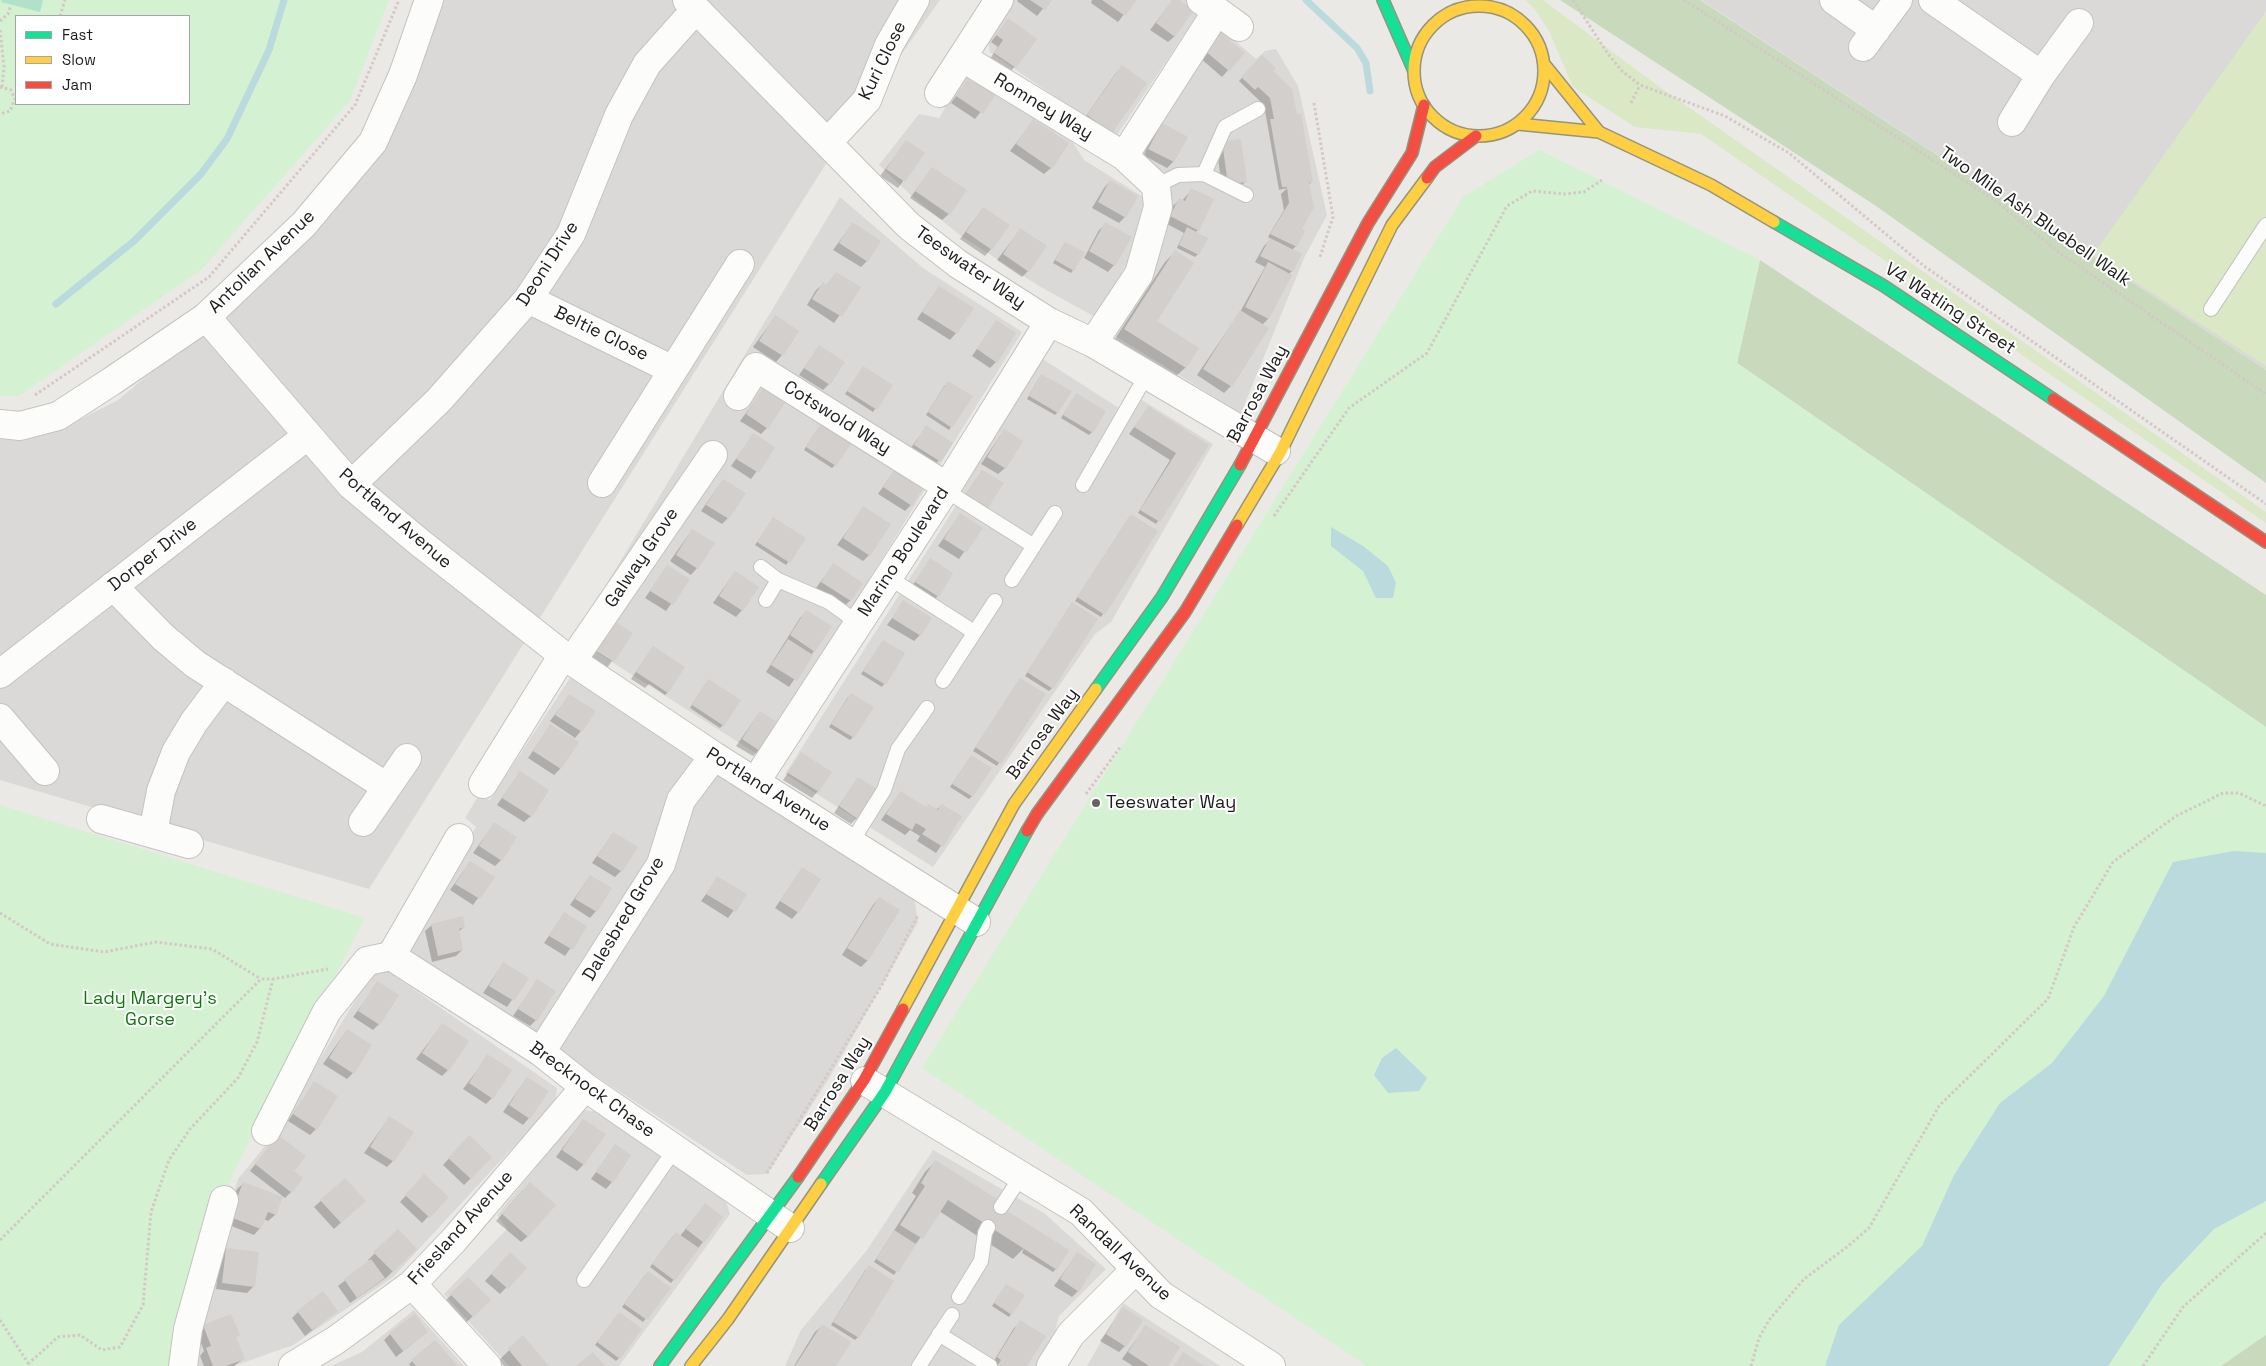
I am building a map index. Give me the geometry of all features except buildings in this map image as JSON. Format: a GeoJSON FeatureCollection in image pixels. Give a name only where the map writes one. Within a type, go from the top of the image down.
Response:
{"type":"FeatureCollection","features":[{"type":"Feature","properties":{"kind":"street","name":"Antolian Avenue"},"geometry":{"type":"LineString","coordinates":[[0,424],[20,426],[58,416],[206,317],[304,224],[373,142],[403,75],[429,0]]}},
{"type":"Feature","properties":{"kind":"street","name":"Kuri Close"},"geometry":{"type":"LineString","coordinates":[[828,142],[867,100],[888,45],[915,0]]}},
{"type":"Feature","properties":{"kind":"street"},"geometry":{"type":"LineString","coordinates":[[939,93],[999,0]]}},
{"type":"Feature","properties":{"kind":"street"},"geometry":{"type":"LineString","coordinates":[[1383,0],[1414,71],[1416,88],[1424,105],[1433,117],[1446,127],[1476,136],[1491,136],[1518,124],[1532,109],[1542,91],[1544,64],[1540,47],[1532,33],[1520,21],[1506,12],[1490,7],[1473,6],[1456,10],[1431,28],[1419,48],[1414,71]]}},
{"type":"Feature","properties":{"kind":"street"},"geometry":{"type":"LineString","coordinates":[[1834,0],[1870,38],[1898,0]]}},
{"type":"Feature","properties":{"kind":"street"},"geometry":{"type":"LineString","coordinates":[[1933,0],[2041,75]]}},
{"type":"Feature","properties":{"kind":"street"},"geometry":{"type":"LineString","coordinates":[[1440,4],[1456,10]]}},
{"type":"Feature","properties":{"kind":"street","name":"Teeswater Way"},"geometry":{"type":"LineString","coordinates":[[691,5],[909,226],[958,264],[1049,322],[1093,343],[1146,376],[1280,453]]}},
{"type":"Feature","properties":{"kind":"street","name":"Deoni Drive"},"geometry":{"type":"LineString","coordinates":[[351,485],[439,400],[528,299],[571,234],[619,115],[647,64],[691,5]]}},
{"type":"Feature","properties":{"kind":"street"},"geometry":{"type":"LineString","coordinates":[[1124,156],[1209,5],[1239,27]]}},
{"type":"Feature","properties":{"kind":"street"},"geometry":{"type":"LineString","coordinates":[[2012,122],[2041,75],[2079,23]]}},
{"type":"Feature","properties":{"kind":"street","name":"Romney Way"},"geometry":{"type":"LineString","coordinates":[[963,58],[1124,156],[1156,186]]}},
{"type":"Feature","properties":{"kind":"street","name":"V4 Watling Street"},"geometry":{"type":"LineString","coordinates":[[1544,64],[1599,132]]}},
{"type":"Feature","properties":{"kind":"street","name":"Barrosa Way"},"geometry":{"type":"LineString","coordinates":[[691,1366],[728,1318],[781,1222],[874,1086],[966,915],[1014,804],[1162,596],[1255,440],[1368,223],[1412,153],[1424,105]]}},
{"type":"Feature","properties":{"kind":"street","name":"V4 Watling Street"},"geometry":{"type":"LineString","coordinates":[[1518,124],[1599,132],[1712,186],[1884,286],[2266,542]]}},
{"type":"Feature","properties":{"kind":"street","name":"Barrosa Way"},"geometry":{"type":"LineString","coordinates":[[660,1366],[781,1222],[874,1086],[966,915],[1037,814],[1185,612],[1280,453],[1392,225],[1435,167],[1476,136]]}},
{"type":"Feature","properties":{"kind":"street"},"geometry":{"type":"LineString","coordinates":[[1093,343],[1139,274],[1158,207],[1156,186]]}},
{"type":"Feature","properties":{"kind":"street"},"geometry":{"type":"LineString","coordinates":[[602,483],[740,264]]}},
{"type":"Feature","properties":{"kind":"street","name":"Beltie Close"},"geometry":{"type":"LineString","coordinates":[[528,299],[673,370]]}},
{"type":"Feature","properties":{"kind":"street","name":"Portland Avenue"},"geometry":{"type":"LineString","coordinates":[[206,317],[351,485],[419,542],[568,658],[714,756],[966,915]]}},
{"type":"Feature","properties":{"kind":"street","name":"Marino Boulevard"},"geometry":{"type":"LineString","coordinates":[[756,781],[945,488],[1049,322]]}},
{"type":"Feature","properties":{"kind":"street","name":"Cotswold Way"},"geometry":{"type":"LineString","coordinates":[[738,396],[756,367],[945,488]]}},
{"type":"Feature","properties":{"kind":"street","name":"Dorper Drive"},"geometry":{"type":"LineString","coordinates":[[1,671],[307,436]]}},
{"type":"Feature","properties":{"kind":"street","name":"Galway Grove"},"geometry":{"type":"LineString","coordinates":[[568,658],[713,454]]}},
{"type":"Feature","properties":{"kind":"street"},"geometry":{"type":"LineString","coordinates":[[113,586],[163,637],[195,664],[387,787]]}},
{"type":"Feature","properties":{"kind":"street"},"geometry":{"type":"LineString","coordinates":[[483,784],[568,658]]}},
{"type":"Feature","properties":{"kind":"street"},"geometry":{"type":"LineString","coordinates":[[153,833],[161,791],[176,752],[194,722],[224,682]]}},
{"type":"Feature","properties":{"kind":"street"},"geometry":{"type":"LineString","coordinates":[[0,718],[45,771]]}},
{"type":"Feature","properties":{"kind":"street","name":"Dalesbred Grove"},"geometry":{"type":"LineString","coordinates":[[541,1052],[661,864],[681,800],[714,756]]}},
{"type":"Feature","properties":{"kind":"street"},"geometry":{"type":"LineString","coordinates":[[364,822],[407,758]]}},
{"type":"Feature","properties":{"kind":"street"},"geometry":{"type":"LineString","coordinates":[[101,819],[188,844]]}},
{"type":"Feature","properties":{"kind":"street"},"geometry":{"type":"LineString","coordinates":[[266,1131],[327,1011],[379,959],[459,838]]}},
{"type":"Feature","properties":{"kind":"street","name":"Brecknock Chase"},"geometry":{"type":"LineString","coordinates":[[379,959],[541,1052],[585,1087],[781,1222]]}},
{"type":"Feature","properties":{"kind":"street","name":"Randall Avenue"},"geometry":{"type":"LineString","coordinates":[[874,1086],[1080,1212],[1160,1295],[1271,1366]]}},
{"type":"Feature","properties":{"kind":"street","name":"Friesland Avenue"},"geometry":{"type":"LineString","coordinates":[[293,1366],[336,1340],[412,1284],[454,1240],[585,1087]]}},
{"type":"Feature","properties":{"kind":"street"},"geometry":{"type":"LineString","coordinates":[[183,1366],[188,1329],[224,1200]]}},
{"type":"Feature","properties":{"kind":"street"},"geometry":{"type":"LineString","coordinates":[[1051,1366],[1071,1334],[1136,1269]]}},
{"type":"Feature","properties":{"kind":"street"},"geometry":{"type":"LineString","coordinates":[[412,1284],[487,1366]]}},
{"type":"Feature","properties":{"kind":"lane"},"geometry":{"type":"LineString","coordinates":[[1204,174],[1225,127],[1258,109]]}},
{"type":"Feature","properties":{"kind":"lane"},"geometry":{"type":"LineString","coordinates":[[1156,186],[1178,175],[1204,174],[1246,195]]}},
{"type":"Feature","properties":{"kind":"lane"},"geometry":{"type":"LineString","coordinates":[[2211,309],[2266,226]]}},
{"type":"Feature","properties":{"kind":"lane"},"geometry":{"type":"LineString","coordinates":[[1083,484],[1146,376]]}},
{"type":"Feature","properties":{"kind":"lane"},"geometry":{"type":"LineString","coordinates":[[945,488],[1034,546]]}},
{"type":"Feature","properties":{"kind":"lane"},"geometry":{"type":"LineString","coordinates":[[1012,580],[1055,513]]}},
{"type":"Feature","properties":{"kind":"lane"},"geometry":{"type":"LineString","coordinates":[[761,567],[778,580],[829,602],[858,623]]}},
{"type":"Feature","properties":{"kind":"lane"},"geometry":{"type":"LineString","coordinates":[[888,577],[974,632]]}},
{"type":"Feature","properties":{"kind":"lane"},"geometry":{"type":"LineString","coordinates":[[766,600],[778,580]]}},
{"type":"Feature","properties":{"kind":"lane"},"geometry":{"type":"LineString","coordinates":[[943,681],[995,601]]}},
{"type":"Feature","properties":{"kind":"lane"},"geometry":{"type":"LineString","coordinates":[[851,843],[884,790],[898,749],[927,708]]}},
{"type":"Feature","properties":{"kind":"lane"},"geometry":{"type":"LineString","coordinates":[[584,1280],[675,1149]]}},
{"type":"Feature","properties":{"kind":"lane"},"geometry":{"type":"LineString","coordinates":[[1001,1207],[1022,1175]]}},
{"type":"Feature","properties":{"kind":"lane"},"geometry":{"type":"LineString","coordinates":[[958,1297],[981,1261],[985,1233],[988,1227]]}},
{"type":"Feature","properties":{"kind":"lane"},"geometry":{"type":"LineString","coordinates":[[919,1366],[952,1315]]}},
{"type":"Feature","properties":{"kind":"lane"},"geometry":{"type":"LineString","coordinates":[[939,1334],[990,1366]]}},
{"type":"Feature","properties":{"kind":"path"},"geometry":{"type":"LineString","coordinates":[[60,15],[65,0]]}},
{"type":"Feature","properties":{"kind":"path"},"geometry":{"type":"LineString","coordinates":[[29,399],[209,277],[355,106],[399,0]]}},
{"type":"Feature","properties":{"kind":"path"},"geometry":{"type":"LineString","coordinates":[[1573,0],[1608,54],[1622,71],[1640,85],[1724,116],[1789,153],[1924,266],[2266,504]]}},
{"type":"Feature","properties":{"kind":"path","name":"Two Mile Ash Bluebell Walk"},"geometry":{"type":"LineString","coordinates":[[1684,0],[1992,199],[2060,253],[2266,394]]}},
{"type":"Feature","properties":{"kind":"path"},"geometry":{"type":"LineString","coordinates":[[0,21],[8,14],[11,5]]}},
{"type":"Feature","properties":{"kind":"path"},"geometry":{"type":"LineString","coordinates":[[0,30],[4,67],[1,87],[15,89]]}},
{"type":"Feature","properties":{"kind":"path"},"geometry":{"type":"LineString","coordinates":[[1631,103],[1640,85]]}},
{"type":"Feature","properties":{"kind":"path"},"geometry":{"type":"LineString","coordinates":[[0,114],[7,113],[13,108],[15,99],[11,90]]}},
{"type":"Feature","properties":{"kind":"path"},"geometry":{"type":"LineString","coordinates":[[1314,103],[1333,218]]}},
{"type":"Feature","properties":{"kind":"path"},"geometry":{"type":"LineString","coordinates":[[1270,522],[1350,408],[1427,352],[1507,206],[1532,191],[1565,194],[1584,192],[1602,180]]}},
{"type":"Feature","properties":{"kind":"path"},"geometry":{"type":"LineString","coordinates":[[1080,801],[1122,745]]}},
{"type":"Feature","properties":{"kind":"path"},"geometry":{"type":"LineString","coordinates":[[1751,1366],[1759,1338],[1769,1320],[1804,1278],[1847,1247],[1869,1228],[1939,1106],[2048,999],[2074,927],[2113,862],[2176,816],[2223,793],[2239,793],[2266,806]]}},
{"type":"Feature","properties":{"kind":"path"},"geometry":{"type":"LineString","coordinates":[[0,913],[50,944],[104,952],[156,942],[212,949],[261,979],[273,980],[379,959]]}},
{"type":"Feature","properties":{"kind":"path"},"geometry":{"type":"LineString","coordinates":[[0,1240],[261,979]]}},
{"type":"Feature","properties":{"kind":"path"},"geometry":{"type":"LineString","coordinates":[[0,1320],[29,1365],[58,1337],[80,1335],[102,1350],[120,1347],[143,1305],[151,1212],[169,1160],[190,1129],[238,1078],[257,1042],[273,980]]}},
{"type":"Feature","properties":{"kind":"path"},"geometry":{"type":"LineString","coordinates":[[2143,1366],[2183,1307],[2266,1233]]}},
{"type":"Feature","properties":{"kind":"shaded area"},"geometry":{"type":"Polygon","coordinates":[[[440,0],[940,0],[846,132],[369,889],[0,780],[0,439],[22,441],[64,428],[118,400],[233,304],[384,145],[440,0]]]}},
{"type":"Feature","properties":{"kind":"shaded area"},"geometry":{"type":"Polygon","coordinates":[[[1013,0],[1189,0],[1201,9],[1115,138],[990,52],[988,40],[1013,0]]]}},
{"type":"Feature","properties":{"kind":"shaded area"},"geometry":{"type":"Polygon","coordinates":[[[1701,0],[2266,0],[2266,370],[1701,0]]]}},
{"type":"Feature","properties":{"kind":"shaded area"},"geometry":{"type":"Polygon","coordinates":[[[1223,30],[1256,59],[1265,51],[1276,49],[1298,86],[1327,215],[1305,256],[1241,413],[1115,336],[1161,237],[1158,171],[1146,156],[1145,146],[1209,34],[1223,30]]]}},
{"type":"Feature","properties":{"kind":"shaded area"},"geometry":{"type":"Polygon","coordinates":[[[977,73],[1070,138],[1084,160],[1145,198],[1127,264],[1097,318],[1039,286],[961,236],[913,197],[879,165],[919,114],[939,118],[965,76],[977,73]]]}},
{"type":"Feature","properties":{"kind":"shaded area"},"geometry":{"type":"Polygon","coordinates":[[[840,197],[923,268],[1022,332],[835,635],[768,753],[757,754],[574,638],[840,197]]]}},
{"type":"Feature","properties":{"kind":"shaded area"},"geometry":{"type":"Polygon","coordinates":[[[1041,358],[1130,415],[1142,400],[1213,444],[1111,622],[1095,634],[933,867],[785,774],[964,493],[958,486],[1041,358]]]}},
{"type":"Feature","properties":{"kind":"shaded area"},"geometry":{"type":"Polygon","coordinates":[[[570,678],[914,897],[918,922],[828,1080],[767,1174],[747,1175],[411,955],[416,931],[476,827],[465,818],[479,795],[490,800],[570,678]]]}},
{"type":"Feature","properties":{"kind":"shaded area"},"geometry":{"type":"Polygon","coordinates":[[[377,964],[557,1088],[555,1102],[393,1277],[293,1345],[234,1366],[195,1366],[198,1328],[238,1179],[274,1135],[377,964]]]}},
{"type":"Feature","properties":{"kind":"shaded area"},"geometry":{"type":"Polygon","coordinates":[[[583,1110],[600,1112],[725,1198],[730,1214],[619,1366],[509,1366],[444,1294],[507,1229],[497,1215],[583,1110]]]}},
{"type":"Feature","properties":{"kind":"shaded area"},"geometry":{"type":"Polygon","coordinates":[[[933,1150],[1044,1213],[1106,1269],[1059,1316],[1053,1340],[1037,1366],[785,1366],[801,1330],[867,1250],[933,1150]]]}},
{"type":"Feature","properties":{"kind":"shaded area"},"geometry":{"type":"Polygon","coordinates":[[[1123,1303],[1220,1366],[1087,1366],[1123,1303]]]}},
{"type":"Feature","properties":{"kind":"shaded area"},"geometry":{"type":"Polygon","coordinates":[[[414,1310],[464,1366],[331,1366],[362,1352],[414,1310]]]}},
{"type":"Feature","properties":{"kind":"green space"},"geometry":{"type":"Polygon","coordinates":[[[0,0],[389,0],[350,101],[201,270],[19,396],[0,396],[0,0]]]}},
{"type":"Feature","properties":{"kind":"green space"},"geometry":{"type":"Polygon","coordinates":[[[2,0],[43,0],[40,12],[1,2],[2,0]]]}},
{"type":"Feature","properties":{"kind":"green space"},"geometry":{"type":"Polygon","coordinates":[[[1525,0],[1543,0],[1657,85],[2266,512],[2266,523],[1701,134],[1635,127],[1573,87],[1549,31],[1533,7],[1525,0]]]}},
{"type":"Feature","properties":{"kind":"green space"},"geometry":{"type":"Polygon","coordinates":[[[1560,0],[1700,0],[2266,370],[2266,483],[1876,206],[1560,0]]]}},
{"type":"Feature","properties":{"kind":"green space"},"geometry":{"type":"Polygon","coordinates":[[[2266,11],[2266,366],[2093,255],[2266,11]]]}},
{"type":"Feature","properties":{"kind":"green space"},"geometry":{"type":"Polygon","coordinates":[[[1539,150],[1760,260],[1737,363],[2266,727],[2266,1335],[2221,1366],[1367,1366],[922,1068],[1463,197],[1539,150]]]}},
{"type":"Feature","properties":{"kind":"green space"},"geometry":{"type":"Polygon","coordinates":[[[1760,260],[2266,595],[2266,727],[1737,363],[1760,260]]]}},
{"type":"Feature","properties":{"kind":"green space","name":"Lady Margery's Gorse"},"geometry":{"type":"Polygon","coordinates":[[[0,805],[365,918],[236,1167],[175,1322],[169,1366],[0,1366],[0,805]]]}},
{"type":"Feature","properties":{"kind":"green space"},"geometry":{"type":"Polygon","coordinates":[[[2266,1335],[2266,1366],[2221,1366],[2256,1340],[2266,1335]]]}},
{"type":"Feature","properties":{"kind":"water"},"geometry":{"type":"Polygon","coordinates":[[[1331,527],[1363,546],[1388,566],[1396,583],[1393,598],[1376,598],[1363,571],[1331,546],[1331,527]]]}},
{"type":"Feature","properties":{"kind":"water"},"geometry":{"type":"Polygon","coordinates":[[[2234,851],[2266,853],[2266,1201],[2214,1229],[2162,1284],[2108,1366],[1825,1366],[1839,1325],[1922,1246],[1954,1175],[2000,1103],[2052,1063],[2104,996],[2173,862],[2234,851]]]}},
{"type":"Feature","properties":{"kind":"water"},"geometry":{"type":"Polygon","coordinates":[[[1396,1048],[1427,1078],[1419,1091],[1388,1093],[1374,1075],[1382,1058],[1396,1048]]]}},
{"type":"Feature","properties":{"kind":"waterway"},"geometry":{"type":"LineString","coordinates":[[56,304],[134,241],[201,174],[227,139],[269,50],[284,0]]}},
{"type":"Feature","properties":{"kind":"waterway"},"geometry":{"type":"LineString","coordinates":[[1306,0],[1357,48],[1366,63],[1370,91]]}},
{"type":"Feature","properties":{"kind":"traffic: fast"},"geometry":{"type":"LineString","coordinates":[[1383,0],[1414,71]]}},
{"type":"Feature","properties":{"kind":"traffic: fast"},"geometry":{"type":"LineString","coordinates":[[1774,222],[1884,286],[2053,399]]}},
{"type":"Feature","properties":{"kind":"traffic: fast"},"geometry":{"type":"LineString","coordinates":[[1096,689],[1162,597],[1240,465]]}},
{"type":"Feature","properties":{"kind":"traffic: fast"},"geometry":{"type":"LineString","coordinates":[[821,1184],[885,1092],[1027,831]]}},
{"type":"Feature","properties":{"kind":"traffic: fast"},"geometry":{"type":"LineString","coordinates":[[660,1366],[798,1177]]}},
{"type":"Feature","properties":{"kind":"traffic: slow"},"geometry":{"type":"LineString","coordinates":[[1479,6],[1492,7],[1504,11],[1525,25],[1539,46],[1543,58],[1544,71],[1543,84],[1539,96],[1525,117],[1504,131],[1492,135],[1479,136],[1466,135],[1454,131],[1433,117],[1419,96],[1415,84],[1414,71],[1415,58],[1419,46],[1433,25],[1454,11],[1466,7],[1479,6]]}},
{"type":"Feature","properties":{"kind":"traffic: slow"},"geometry":{"type":"LineString","coordinates":[[1544,64],[1599,132]]}},
{"type":"Feature","properties":{"kind":"traffic: slow"},"geometry":{"type":"LineString","coordinates":[[1518,124],[1599,132],[1711,185],[1774,222]]}},
{"type":"Feature","properties":{"kind":"traffic: slow"},"geometry":{"type":"LineString","coordinates":[[1237,525],[1280,453],[1392,225],[1427,178]]}},
{"type":"Feature","properties":{"kind":"traffic: slow"},"geometry":{"type":"LineString","coordinates":[[903,1009],[1014,804],[1096,689]]}},
{"type":"Feature","properties":{"kind":"traffic: slow"},"geometry":{"type":"LineString","coordinates":[[691,1366],[728,1319],[821,1184]]}},
{"type":"Feature","properties":{"kind":"traffic: jam"},"geometry":{"type":"LineString","coordinates":[[1240,465],[1368,223],[1412,153],[1424,105]]}},
{"type":"Feature","properties":{"kind":"traffic: jam"},"geometry":{"type":"LineString","coordinates":[[1427,178],[1435,167],[1476,136]]}},
{"type":"Feature","properties":{"kind":"traffic: jam"},"geometry":{"type":"LineString","coordinates":[[2053,399],[2266,542]]}},
{"type":"Feature","properties":{"kind":"traffic: jam"},"geometry":{"type":"LineString","coordinates":[[1027,831],[1037,814],[1185,612],[1237,525]]}},
{"type":"Feature","properties":{"kind":"traffic: jam"},"geometry":{"type":"LineString","coordinates":[[798,1177],[864,1080],[903,1009]]}},
{"type":"Feature","properties":{"kind":"place","name":"Teeswater Way"},"geometry":{"type":"Point","coordinates":[1096,803]}}]}
